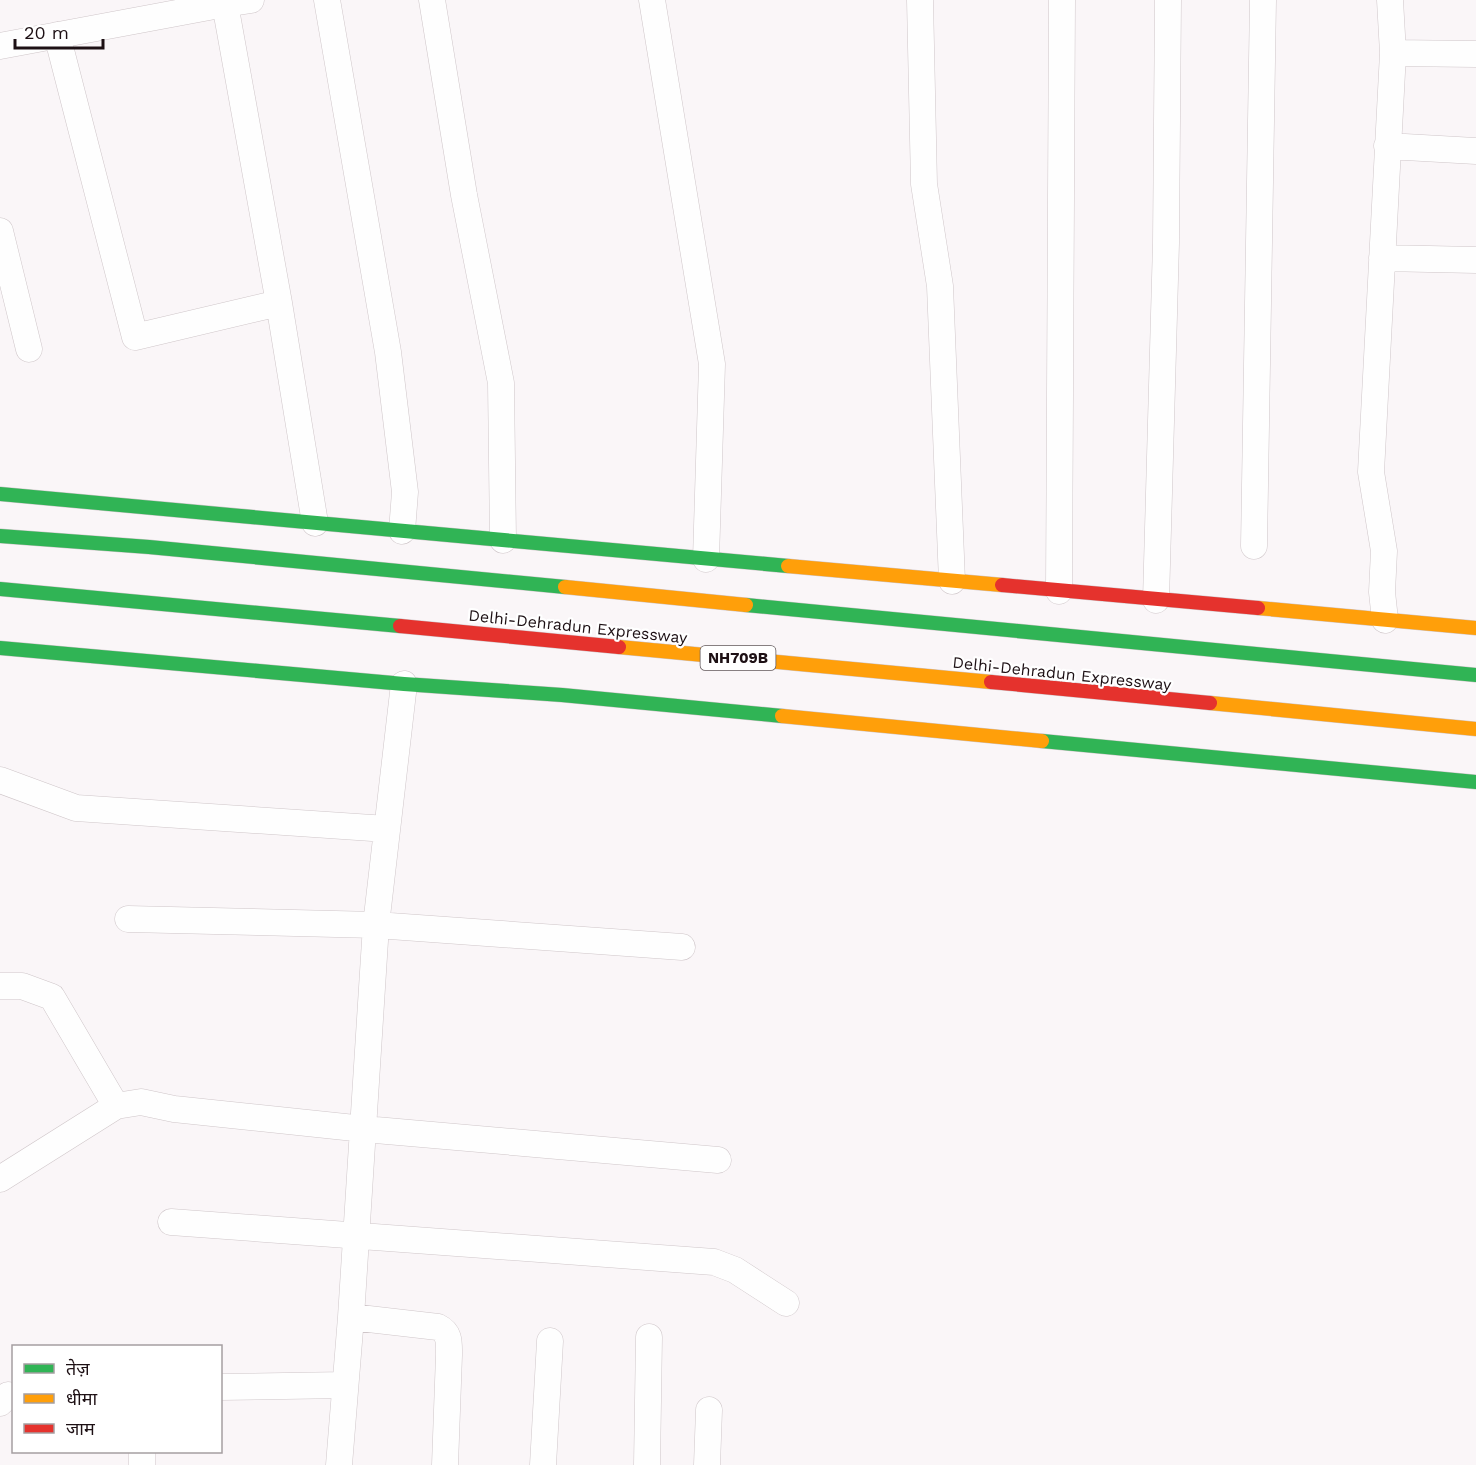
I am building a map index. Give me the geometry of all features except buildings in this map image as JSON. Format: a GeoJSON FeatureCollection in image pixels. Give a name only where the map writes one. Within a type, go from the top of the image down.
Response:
{"type":"FeatureCollection","features":[{"type":"Feature","properties":{"kind":"main road"},"geometry":{"type":"LineString","coordinates":[[0,494],[1476,628]]}},
{"type":"Feature","properties":{"kind":"main road"},"geometry":{"type":"LineString","coordinates":[[0,536],[161,549],[1476,675]]}},
{"type":"Feature","properties":{"kind":"main road","name":"Delhi-Dehradun Expressway"},"geometry":{"type":"LineString","coordinates":[[0,589],[169,603],[1476,729]]}},
{"type":"Feature","properties":{"kind":"main road"},"geometry":{"type":"LineString","coordinates":[[0,648],[404,684],[562,695],[1476,782]]}},
{"type":"Feature","properties":{"kind":"street"},"geometry":{"type":"LineString","coordinates":[[0,46],[225,2],[251,0]]}},
{"type":"Feature","properties":{"kind":"street"},"geometry":{"type":"LineString","coordinates":[[327,0],[388,352],[405,492],[402,531]]}},
{"type":"Feature","properties":{"kind":"street"},"geometry":{"type":"LineString","coordinates":[[432,0],[465,195],[501,383],[503,540]]}},
{"type":"Feature","properties":{"kind":"street"},"geometry":{"type":"LineString","coordinates":[[652,0],[712,364],[706,558]]}},
{"type":"Feature","properties":{"kind":"street"},"geometry":{"type":"LineString","coordinates":[[920,0],[924,184],[940,286],[952,581]]}},
{"type":"Feature","properties":{"kind":"street"},"geometry":{"type":"LineString","coordinates":[[1059,591],[1062,0]]}},
{"type":"Feature","properties":{"kind":"street"},"geometry":{"type":"LineString","coordinates":[[1156,600],[1166,243],[1168,0]]}},
{"type":"Feature","properties":{"kind":"street"},"geometry":{"type":"LineString","coordinates":[[1254,546],[1263,0]]}},
{"type":"Feature","properties":{"kind":"street"},"geometry":{"type":"LineString","coordinates":[[1385,620],[1382,592],[1384,551],[1371,472],[1393,52],[1390,0]]}},
{"type":"Feature","properties":{"kind":"street"},"geometry":{"type":"LineString","coordinates":[[225,2],[279,303],[315,523]]}},
{"type":"Feature","properties":{"kind":"street"},"geometry":{"type":"LineString","coordinates":[[57,35],[135,337],[279,303]]}},
{"type":"Feature","properties":{"kind":"street"},"geometry":{"type":"LineString","coordinates":[[1393,52],[1476,54]]}},
{"type":"Feature","properties":{"kind":"street"},"geometry":{"type":"LineString","coordinates":[[1387,146],[1476,151]]}},
{"type":"Feature","properties":{"kind":"street"},"geometry":{"type":"LineString","coordinates":[[0,231],[29,350]]}},
{"type":"Feature","properties":{"kind":"street"},"geometry":{"type":"LineString","coordinates":[[1382,258],[1476,260]]}},
{"type":"Feature","properties":{"kind":"street"},"geometry":{"type":"LineString","coordinates":[[339,1465],[364,1129],[376,925],[404,684]]}},
{"type":"Feature","properties":{"kind":"street"},"geometry":{"type":"LineString","coordinates":[[0,780],[76,808],[387,829]]}},
{"type":"Feature","properties":{"kind":"street"},"geometry":{"type":"LineString","coordinates":[[128,919],[376,925],[682,947]]}},
{"type":"Feature","properties":{"kind":"street"},"geometry":{"type":"LineString","coordinates":[[0,986],[22,986],[52,997],[116,1106]]}},
{"type":"Feature","properties":{"kind":"street"},"geometry":{"type":"LineString","coordinates":[[0,1179],[116,1106],[141,1102],[174,1109],[364,1129],[718,1160]]}},
{"type":"Feature","properties":{"kind":"street"},"geometry":{"type":"LineString","coordinates":[[171,1222],[714,1263],[746,1276],[786,1303]]}},
{"type":"Feature","properties":{"kind":"street"},"geometry":{"type":"LineString","coordinates":[[351,1317],[438,1327],[445,1330],[448,1338],[445,1465]]}},
{"type":"Feature","properties":{"kind":"street"},"geometry":{"type":"LineString","coordinates":[[647,1465],[649,1337]]}},
{"type":"Feature","properties":{"kind":"street"},"geometry":{"type":"LineString","coordinates":[[543,1465],[550,1341]]}},
{"type":"Feature","properties":{"kind":"street"},"geometry":{"type":"LineString","coordinates":[[222,1387],[345,1385]]}},
{"type":"Feature","properties":{"kind":"street"},"geometry":{"type":"LineString","coordinates":[[707,1465],[709,1410]]}},
{"type":"Feature","properties":{"kind":"traffic: fast"},"geometry":{"type":"LineString","coordinates":[[0,494],[788,566]]}},
{"type":"Feature","properties":{"kind":"traffic: fast"},"geometry":{"type":"LineString","coordinates":[[0,536],[149,547],[565,587]]}},
{"type":"Feature","properties":{"kind":"traffic: fast"},"geometry":{"type":"LineString","coordinates":[[0,589],[400,626]]}},
{"type":"Feature","properties":{"kind":"traffic: fast"},"geometry":{"type":"LineString","coordinates":[[746,605],[1476,675]]}},
{"type":"Feature","properties":{"kind":"traffic: fast"},"geometry":{"type":"LineString","coordinates":[[0,648],[404,684],[562,695],[782,716]]}},
{"type":"Feature","properties":{"kind":"traffic: fast"},"geometry":{"type":"LineString","coordinates":[[1042,741],[1476,782]]}},
{"type":"Feature","properties":{"kind":"traffic: slow"},"geometry":{"type":"LineString","coordinates":[[788,566],[1002,585]]}},
{"type":"Feature","properties":{"kind":"traffic: slow"},"geometry":{"type":"LineString","coordinates":[[565,587],[746,605]]}},
{"type":"Feature","properties":{"kind":"traffic: slow"},"geometry":{"type":"LineString","coordinates":[[1258,608],[1476,628]]}},
{"type":"Feature","properties":{"kind":"traffic: slow"},"geometry":{"type":"LineString","coordinates":[[619,647],[991,682]]}},
{"type":"Feature","properties":{"kind":"traffic: slow"},"geometry":{"type":"LineString","coordinates":[[1210,703],[1476,729]]}},
{"type":"Feature","properties":{"kind":"traffic: slow"},"geometry":{"type":"LineString","coordinates":[[782,716],[1042,741]]}},
{"type":"Feature","properties":{"kind":"traffic: jam"},"geometry":{"type":"LineString","coordinates":[[1002,585],[1258,608]]}},
{"type":"Feature","properties":{"kind":"traffic: jam"},"geometry":{"type":"LineString","coordinates":[[400,626],[619,647]]}},
{"type":"Feature","properties":{"kind":"traffic: jam"},"geometry":{"type":"LineString","coordinates":[[991,682],[1210,703]]}}]}
